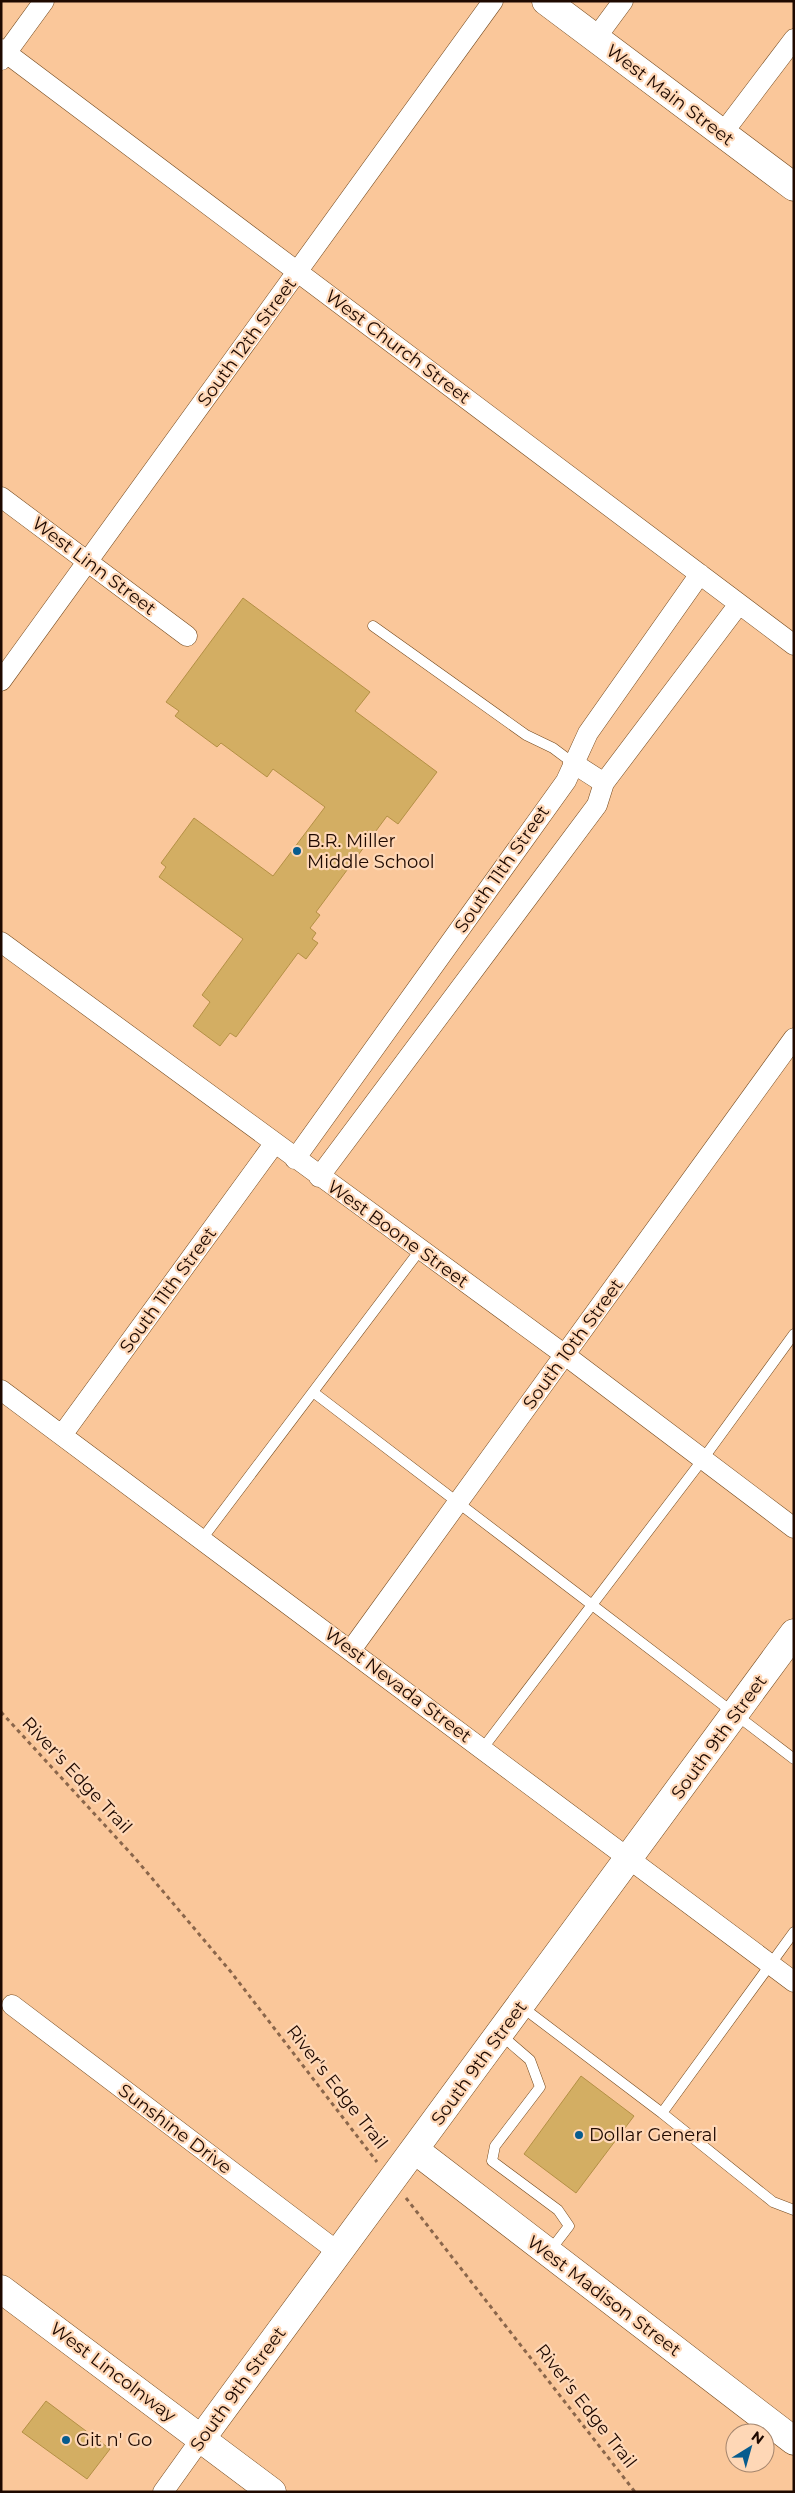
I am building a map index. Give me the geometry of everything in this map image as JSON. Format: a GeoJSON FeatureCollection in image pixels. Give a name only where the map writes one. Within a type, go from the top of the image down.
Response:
{"type":"FeatureCollection","features":[{"type":"Feature","properties":{"kind":"main road","name":"West Main Street"},"geometry":{"type":"LineString","coordinates":[[546,1],[794,187]]}},
{"type":"Feature","properties":{"kind":"main road","name":"South 9th Street"},"geometry":{"type":"LineString","coordinates":[[201,2439],[794,1633]]}},
{"type":"Feature","properties":{"kind":"main road","name":"West Madison Street"},"geometry":{"type":"LineString","coordinates":[[415,2150],[794,2441]]}},
{"type":"Feature","properties":{"kind":"main road","name":"West Lincolnway"},"geometry":{"type":"LineString","coordinates":[[1,2289],[272,2492]]}},
{"type":"Feature","properties":{"kind":"street"},"geometry":{"type":"LineString","coordinates":[[3,54],[44,1]]}},
{"type":"Feature","properties":{"kind":"street","name":"South 12th Street"},"geometry":{"type":"LineString","coordinates":[[1,681],[493,1]]}},
{"type":"Feature","properties":{"kind":"street"},"geometry":{"type":"LineString","coordinates":[[595,39],[623,1]]}},
{"type":"Feature","properties":{"kind":"street"},"geometry":{"type":"LineString","coordinates":[[722,134],[794,39]]}},
{"type":"Feature","properties":{"kind":"street","name":"West Church Street"},"geometry":{"type":"LineString","coordinates":[[3,54],[298,272],[794,645]]}},
{"type":"Feature","properties":{"kind":"street","name":"West Linn Street"},"geometry":{"type":"LineString","coordinates":[[1,497],[187,636]]}},
{"type":"Feature","properties":{"kind":"street","name":"South 11th Street"},"geometry":{"type":"LineString","coordinates":[[295,1159],[566,781],[588,733],[700,574]]}},
{"type":"Feature","properties":{"kind":"street","name":"South 11th Street"},"geometry":{"type":"LineString","coordinates":[[319,1177],[597,805],[604,783],[739,604]]}},
{"type":"Feature","properties":{"kind":"street"},"geometry":{"type":"LineString","coordinates":[[573,763],[604,783]]}},
{"type":"Feature","properties":{"kind":"street","name":"West Boone Street"},"geometry":{"type":"LineString","coordinates":[[1,942],[319,1177],[565,1355],[794,1528]]}},
{"type":"Feature","properties":{"kind":"street","name":"South 10th Street"},"geometry":{"type":"LineString","coordinates":[[352,1650],[794,1038]]}},
{"type":"Feature","properties":{"kind":"street","name":"South 11th Street"},"geometry":{"type":"LineString","coordinates":[[62,1435],[274,1144]]}},
{"type":"Feature","properties":{"kind":"street","name":"West Nevada Street"},"geometry":{"type":"LineString","coordinates":[[1,1390],[352,1650],[794,1982]]}},
{"type":"Feature","properties":{"kind":"street","name":"Sunshine Drive"},"geometry":{"type":"LineString","coordinates":[[12,2004],[338,2252]]}},
{"type":"Feature","properties":{"kind":"street","name":"South 9th Street"},"geometry":{"type":"LineString","coordinates":[[162,2492],[201,2439]]}},
{"type":"Feature","properties":{"kind":"lane"},"geometry":{"type":"LineString","coordinates":[[374,626],[526,735],[554,748],[573,763]]}},
{"type":"Feature","properties":{"kind":"lane"},"geometry":{"type":"LineString","coordinates":[[202,1539],[420,1250]]}},
{"type":"Feature","properties":{"kind":"lane"},"geometry":{"type":"LineString","coordinates":[[483,1748],[703,1460],[794,1334]]}},
{"type":"Feature","properties":{"kind":"lane"},"geometry":{"type":"LineString","coordinates":[[313,1392],[457,1504],[794,1759]]}},
{"type":"Feature","properties":{"kind":"lane"},"geometry":{"type":"LineString","coordinates":[[662,2112],[794,1932]]}},
{"type":"Feature","properties":{"kind":"lane"},"geometry":{"type":"LineString","coordinates":[[521,2006],[662,2112],[773,2202],[794,2210]]}},
{"type":"Feature","properties":{"kind":"lane"},"geometry":{"type":"LineString","coordinates":[[500,2035],[530,2060],[540,2087],[495,2146],[492,2161],[558,2210],[569,2226],[548,2253]]}},
{"type":"Feature","properties":{"kind":"path","name":"River's Edge Trail"},"geometry":{"type":"LineString","coordinates":[[1,1712],[134,1856],[225,1965],[635,2492]]}},
{"type":"Feature","properties":{"kind":"building"},"geometry":{"type":"Polygon","coordinates":[[[243,598],[370,692],[355,711],[437,772],[398,824],[387,816],[316,912],[320,915],[310,928],[316,933],[312,939],[318,943],[306,959],[298,953],[236,1037],[230,1033],[220,1046],[193,1026],[210,1002],[202,995],[243,939],[159,877],[166,867],[161,863],[194,818],[273,876],[325,807],[273,769],[267,777],[221,743],[217,747],[175,716],[179,711],[166,702],[243,598]]]}},
{"type":"Feature","properties":{"kind":"building","name":"Dollar General"},"geometry":{"type":"Polygon","coordinates":[[[581,2076],[634,2116],[576,2193],[524,2154],[581,2076]]]}},
{"type":"Feature","properties":{"kind":"building","name":"Git n' Go"},"geometry":{"type":"Polygon","coordinates":[[[46,2401],[110,2449],[87,2479],[22,2432],[46,2401]]]}},
{"type":"Feature","properties":{"kind":"place","name":"B.R. Miller Middle School"},"geometry":{"type":"Point","coordinates":[297,851]}},
{"type":"Feature","properties":{"kind":"place","name":"Dollar General"},"geometry":{"type":"Point","coordinates":[579,2135]}},
{"type":"Feature","properties":{"kind":"place","name":"Git n' Go"},"geometry":{"type":"Point","coordinates":[66,2440]}}]}
